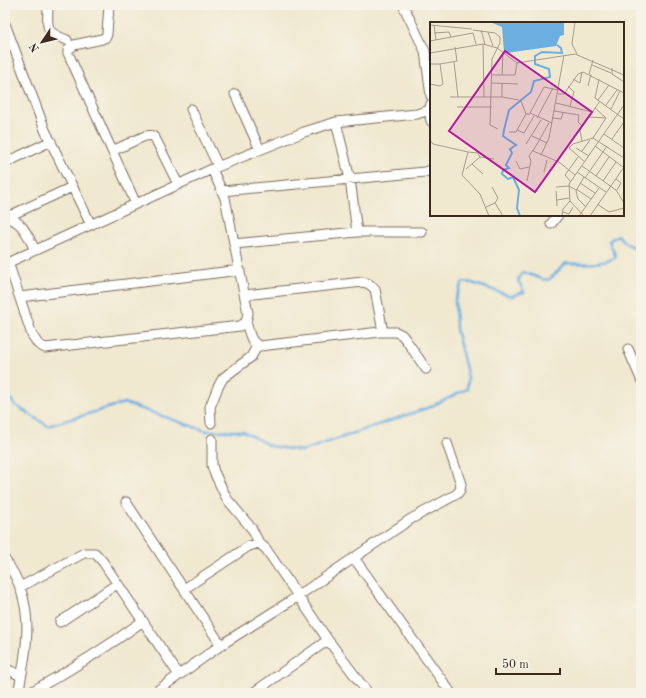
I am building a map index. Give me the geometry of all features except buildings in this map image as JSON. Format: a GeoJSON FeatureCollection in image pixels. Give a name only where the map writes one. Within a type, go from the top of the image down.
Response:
{"type":"FeatureCollection","features":[{"type":"Feature","properties":{"kind":"street"},"geometry":{"type":"LineString","coordinates":[[48,5],[48,29],[52,35],[67,40]]}},
{"type":"Feature","properties":{"kind":"street"},"geometry":{"type":"LineString","coordinates":[[109,5],[106,37],[74,45],[68,50],[68,54],[136,204]]}},
{"type":"Feature","properties":{"kind":"street"},"geometry":{"type":"LineString","coordinates":[[403,5],[421,40],[429,61],[430,78]]}},
{"type":"Feature","properties":{"kind":"street"},"geometry":{"type":"LineString","coordinates":[[5,24],[51,141],[90,225]]}},
{"type":"Feature","properties":{"kind":"street"},"geometry":{"type":"LineString","coordinates":[[235,94],[260,150]]}},
{"type":"Feature","properties":{"kind":"street"},"geometry":{"type":"LineString","coordinates":[[246,322],[240,326],[45,348],[38,344],[32,335],[7,263],[178,184],[304,132],[336,122],[418,114],[430,107]]}},
{"type":"Feature","properties":{"kind":"street"},"geometry":{"type":"LineString","coordinates":[[191,109],[215,168],[225,198],[245,295],[248,313],[246,322],[252,340],[257,346]]}},
{"type":"Feature","properties":{"kind":"street"},"geometry":{"type":"LineString","coordinates":[[336,122],[350,179],[357,232]]}},
{"type":"Feature","properties":{"kind":"street"},"geometry":{"type":"LineString","coordinates":[[112,152],[145,136],[153,136],[178,184]]}},
{"type":"Feature","properties":{"kind":"street"},"geometry":{"type":"LineString","coordinates":[[5,163],[51,141]]}},
{"type":"Feature","properties":{"kind":"street"},"geometry":{"type":"LineString","coordinates":[[222,191],[430,170]]}},
{"type":"Feature","properties":{"kind":"street"},"geometry":{"type":"LineString","coordinates":[[6,217],[72,187]]}},
{"type":"Feature","properties":{"kind":"street"},"geometry":{"type":"LineString","coordinates":[[551,224],[557,216]]}},
{"type":"Feature","properties":{"kind":"street"},"geometry":{"type":"LineString","coordinates":[[6,217],[22,226],[35,250]]}},
{"type":"Feature","properties":{"kind":"street"},"geometry":{"type":"LineString","coordinates":[[234,244],[357,232],[422,232]]}},
{"type":"Feature","properties":{"kind":"street"},"geometry":{"type":"LineString","coordinates":[[20,297],[240,270]]}},
{"type":"Feature","properties":{"kind":"street"},"geometry":{"type":"LineString","coordinates":[[245,295],[363,282],[370,284],[375,289],[383,332]]}},
{"type":"Feature","properties":{"kind":"street"},"geometry":{"type":"LineString","coordinates":[[257,346],[383,332],[396,332],[406,340],[426,369]]}},
{"type":"Feature","properties":{"kind":"street"},"geometry":{"type":"LineString","coordinates":[[210,422],[210,407],[223,378],[247,361],[257,346]]}},
{"type":"Feature","properties":{"kind":"street"},"geometry":{"type":"LineString","coordinates":[[628,349],[641,380]]}},
{"type":"Feature","properties":{"kind":"street"},"geometry":{"type":"LineString","coordinates":[[212,439],[212,465],[227,499],[252,529],[259,543],[266,549],[328,640],[368,693]]}},
{"type":"Feature","properties":{"kind":"street"},"geometry":{"type":"LineString","coordinates":[[154,693],[222,645],[411,520],[434,506],[452,498],[460,490],[461,484],[447,443]]}},
{"type":"Feature","properties":{"kind":"street"},"geometry":{"type":"LineString","coordinates":[[126,502],[222,645]]}},
{"type":"Feature","properties":{"kind":"street"},"geometry":{"type":"LineString","coordinates":[[184,589],[249,546],[259,543]]}},
{"type":"Feature","properties":{"kind":"street"},"geometry":{"type":"LineString","coordinates":[[20,587],[84,553],[95,553],[143,621],[179,676]]}},
{"type":"Feature","properties":{"kind":"street"},"geometry":{"type":"LineString","coordinates":[[354,558],[451,693]]}},
{"type":"Feature","properties":{"kind":"street"},"geometry":{"type":"LineString","coordinates":[[5,560],[20,587],[27,615],[26,657],[18,693]]}},
{"type":"Feature","properties":{"kind":"street"},"geometry":{"type":"LineString","coordinates":[[60,622],[117,584]]}},
{"type":"Feature","properties":{"kind":"street"},"geometry":{"type":"LineString","coordinates":[[29,693],[90,658],[143,621]]}},
{"type":"Feature","properties":{"kind":"street"},"geometry":{"type":"LineString","coordinates":[[253,693],[328,640]]}},
{"type":"Feature","properties":{"kind":"street"},"geometry":{"type":"LineString","coordinates":[[5,668],[21,676]]}},
{"type":"Feature","properties":{"kind":"waterway"},"geometry":{"type":"LineString","coordinates":[[5,392],[15,405],[48,426],[124,403],[206,431],[243,431],[270,446],[302,451],[430,407],[467,389],[468,377],[456,329],[455,299],[463,282],[472,283],[511,296],[524,292],[518,280],[523,272],[545,280],[550,279],[566,263],[585,264],[611,260],[616,257],[609,241],[618,235],[625,243],[641,251]]}}]}
